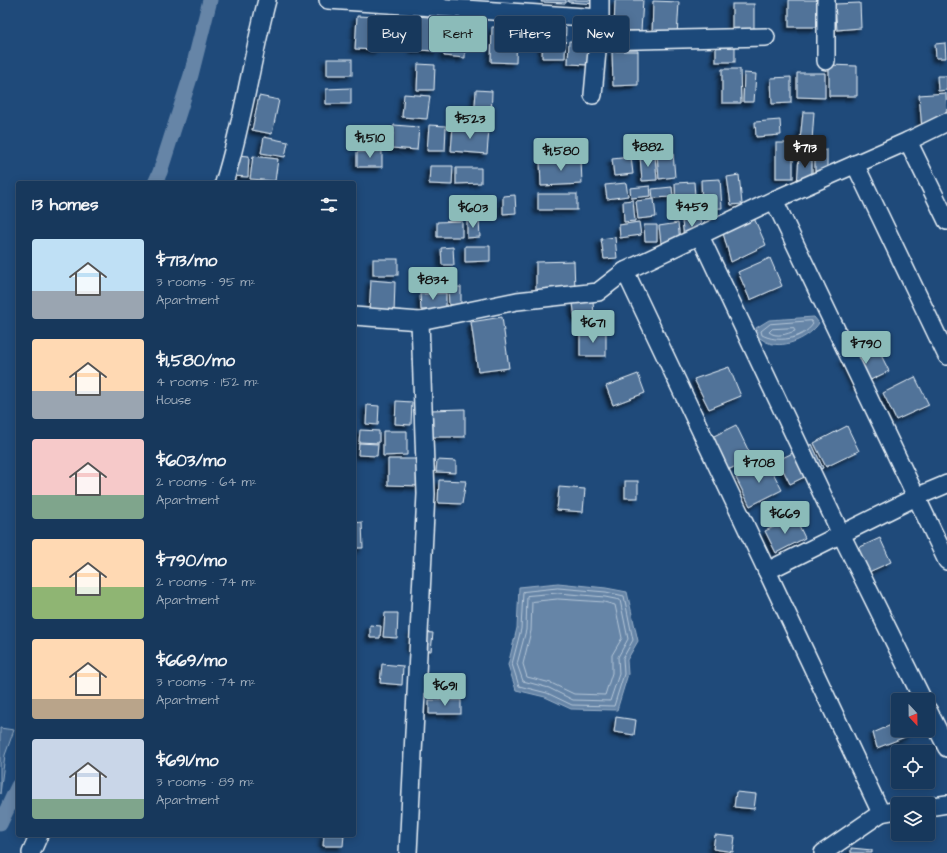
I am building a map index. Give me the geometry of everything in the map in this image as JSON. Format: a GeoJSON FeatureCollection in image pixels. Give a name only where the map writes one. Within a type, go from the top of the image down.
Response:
{"type":"FeatureCollection","features":[{"type":"Feature","properties":{"kind":"street"},"geometry":{"type":"LineString","coordinates":[[225,181],[234,153],[257,36],[267,0]]}},
{"type":"Feature","properties":{"kind":"street"},"geometry":{"type":"LineString","coordinates":[[328,0],[573,16]]}},
{"type":"Feature","properties":{"kind":"street"},"geometry":{"type":"LineString","coordinates":[[600,0],[600,16]]}},
{"type":"Feature","properties":{"kind":"street"},"geometry":{"type":"LineString","coordinates":[[826,0],[826,61]]}},
{"type":"Feature","properties":{"kind":"street"},"geometry":{"type":"LineString","coordinates":[[629,41],[766,37]]}},
{"type":"Feature","properties":{"kind":"street"},"geometry":{"type":"LineString","coordinates":[[593,95],[597,52]]}},
{"type":"Feature","properties":{"kind":"street"},"geometry":{"type":"LineString","coordinates":[[356,316],[420,321],[517,301],[598,292],[625,271],[774,200],[908,141],[947,122]]}},
{"type":"Feature","properties":{"kind":"street"},"geometry":{"type":"LineString","coordinates":[[908,141],[947,221]]}},
{"type":"Feature","properties":{"kind":"street"},"geometry":{"type":"LineString","coordinates":[[855,164],[947,356]]}},
{"type":"Feature","properties":{"kind":"street"},"geometry":{"type":"LineString","coordinates":[[774,200],[947,561]]}},
{"type":"Feature","properties":{"kind":"street"},"geometry":{"type":"LineString","coordinates":[[700,236],[841,534],[920,693]]}},
{"type":"Feature","properties":{"kind":"street"},"geometry":{"type":"LineString","coordinates":[[625,271],[881,813]]}},
{"type":"Feature","properties":{"kind":"street"},"geometry":{"type":"LineString","coordinates":[[408,853],[426,494],[420,321]]}},
{"type":"Feature","properties":{"kind":"street"},"geometry":{"type":"LineString","coordinates":[[767,571],[916,497],[947,484]]}},
{"type":"Feature","properties":{"kind":"street"},"geometry":{"type":"LineString","coordinates":[[935,724],[947,748]]}},
{"type":"Feature","properties":{"kind":"street"},"geometry":{"type":"LineString","coordinates":[[935,806],[947,804]]}},
{"type":"Feature","properties":{"kind":"street"},"geometry":{"type":"LineString","coordinates":[[823,853],[881,813],[891,811]]}},
{"type":"Feature","properties":{"kind":"street"},"geometry":{"type":"LineString","coordinates":[[31,853],[38,837]]}},
{"type":"Feature","properties":{"kind":"shaded area"},"geometry":{"type":"Polygon","coordinates":[[[0,728],[14,730],[5,755],[0,794],[0,728]]]}},
{"type":"Feature","properties":{"kind":"water"},"geometry":{"type":"Polygon","coordinates":[[[814,317],[819,323],[815,328],[804,337],[790,343],[768,343],[758,337],[756,328],[769,320],[814,317]]]}},
{"type":"Feature","properties":{"kind":"water"},"geometry":{"type":"Polygon","coordinates":[[[558,583],[606,588],[627,592],[638,641],[627,660],[628,674],[617,710],[571,709],[545,697],[516,690],[508,665],[517,628],[519,587],[558,583]]]}},
{"type":"Feature","properties":{"kind":"building"},"geometry":{"type":"Polygon","coordinates":[[[542,0],[566,0],[566,3],[541,2],[542,0]]]}},
{"type":"Feature","properties":{"kind":"building"},"geometry":{"type":"Polygon","coordinates":[[[568,0],[596,0],[596,4],[568,2],[568,0]]]}},
{"type":"Feature","properties":{"kind":"building"},"geometry":{"type":"Polygon","coordinates":[[[615,0],[643,0],[641,31],[629,31],[629,16],[614,16],[615,0]]]}},
{"type":"Feature","properties":{"kind":"building"},"geometry":{"type":"Polygon","coordinates":[[[789,0],[818,0],[818,27],[789,27],[789,0]]]}},
{"type":"Feature","properties":{"kind":"building"},"geometry":{"type":"Polygon","coordinates":[[[653,1],[679,2],[677,37],[652,36],[653,1]]]}},
{"type":"Feature","properties":{"kind":"building"},"geometry":{"type":"Polygon","coordinates":[[[860,3],[861,28],[837,30],[835,4],[860,3]]]}},
{"type":"Feature","properties":{"kind":"building"},"geometry":{"type":"Polygon","coordinates":[[[732,4],[754,4],[754,35],[732,35],[732,4]]]}},
{"type":"Feature","properties":{"kind":"building"},"geometry":{"type":"Polygon","coordinates":[[[446,10],[466,12],[466,16],[446,16],[446,10]]]}},
{"type":"Feature","properties":{"kind":"building"},"geometry":{"type":"Polygon","coordinates":[[[357,16],[368,16],[368,50],[355,49],[357,16]]]}},
{"type":"Feature","properties":{"kind":"building"},"geometry":{"type":"Polygon","coordinates":[[[421,16],[429,17],[429,51],[421,50],[421,16]]]}},
{"type":"Feature","properties":{"kind":"building"},"geometry":{"type":"Polygon","coordinates":[[[492,27],[495,27],[495,52],[516,52],[516,63],[491,62],[492,27]]]}},
{"type":"Feature","properties":{"kind":"building"},"geometry":{"type":"Polygon","coordinates":[[[566,28],[565,58],[542,58],[542,52],[565,52],[566,28]]]}},
{"type":"Feature","properties":{"kind":"building"},"geometry":{"type":"Polygon","coordinates":[[[569,41],[573,41],[573,52],[590,52],[589,65],[568,64],[569,41]]]}},
{"type":"Feature","properties":{"kind":"building"},"geometry":{"type":"Polygon","coordinates":[[[945,43],[946,58],[936,58],[935,44],[945,43]]]}},
{"type":"Feature","properties":{"kind":"building"},"geometry":{"type":"Polygon","coordinates":[[[716,44],[735,44],[735,62],[716,62],[716,44]]]}},
{"type":"Feature","properties":{"kind":"building"},"geometry":{"type":"Polygon","coordinates":[[[638,51],[638,85],[613,86],[612,52],[638,51]]]}},
{"type":"Feature","properties":{"kind":"building"},"geometry":{"type":"Polygon","coordinates":[[[444,52],[465,52],[465,58],[444,56],[444,52]]]}},
{"type":"Feature","properties":{"kind":"building"},"geometry":{"type":"Polygon","coordinates":[[[327,59],[352,59],[352,75],[327,75],[327,59]]]}},
{"type":"Feature","properties":{"kind":"building"},"geometry":{"type":"Polygon","coordinates":[[[418,64],[435,65],[434,90],[417,90],[418,64]]]}},
{"type":"Feature","properties":{"kind":"building"},"geometry":{"type":"Polygon","coordinates":[[[829,65],[857,66],[857,96],[829,96],[829,65]]]}},
{"type":"Feature","properties":{"kind":"building"},"geometry":{"type":"Polygon","coordinates":[[[722,69],[740,69],[741,103],[722,103],[722,69]]]}},
{"type":"Feature","properties":{"kind":"building"},"geometry":{"type":"Polygon","coordinates":[[[744,73],[756,74],[754,102],[743,102],[744,73]]]}},
{"type":"Feature","properties":{"kind":"building"},"geometry":{"type":"Polygon","coordinates":[[[797,73],[825,73],[825,98],[797,97],[797,73]]]}},
{"type":"Feature","properties":{"kind":"building"},"geometry":{"type":"Polygon","coordinates":[[[937,76],[947,76],[947,90],[938,91],[937,76]]]}},
{"type":"Feature","properties":{"kind":"building"},"geometry":{"type":"Polygon","coordinates":[[[791,77],[791,103],[772,104],[771,78],[791,77]]]}},
{"type":"Feature","properties":{"kind":"building"},"geometry":{"type":"Polygon","coordinates":[[[351,88],[351,104],[326,104],[326,89],[351,88]]]}},
{"type":"Feature","properties":{"kind":"building"},"geometry":{"type":"Polygon","coordinates":[[[476,90],[492,91],[491,121],[474,120],[476,90]]]}},
{"type":"Feature","properties":{"kind":"building"},"geometry":{"type":"Polygon","coordinates":[[[946,93],[947,118],[922,129],[919,95],[946,93]]]}},
{"type":"Feature","properties":{"kind":"building"},"geometry":{"type":"Polygon","coordinates":[[[404,94],[430,96],[427,119],[402,117],[404,94]]]}},
{"type":"Feature","properties":{"kind":"building"},"geometry":{"type":"Polygon","coordinates":[[[259,96],[279,100],[272,134],[252,130],[259,96]]]}},
{"type":"Feature","properties":{"kind":"building"},"geometry":{"type":"Polygon","coordinates":[[[803,112],[814,112],[812,141],[800,140],[803,112]]]}},
{"type":"Feature","properties":{"kind":"building"},"geometry":{"type":"Polygon","coordinates":[[[780,120],[781,135],[756,137],[755,122],[780,120]]]}},
{"type":"Feature","properties":{"kind":"building"},"geometry":{"type":"Polygon","coordinates":[[[394,125],[419,127],[417,150],[391,148],[394,125]]]}},
{"type":"Feature","properties":{"kind":"building"},"geometry":{"type":"Polygon","coordinates":[[[429,125],[446,126],[445,151],[427,151],[429,125]]]}},
{"type":"Feature","properties":{"kind":"building"},"geometry":{"type":"Polygon","coordinates":[[[453,126],[489,129],[487,154],[451,151],[453,126]]]}},
{"type":"Feature","properties":{"kind":"building"},"geometry":{"type":"Polygon","coordinates":[[[264,137],[288,142],[285,157],[261,153],[264,137]]]}},
{"type":"Feature","properties":{"kind":"building"},"geometry":{"type":"Polygon","coordinates":[[[776,143],[793,143],[793,178],[776,178],[776,143]]]}},
{"type":"Feature","properties":{"kind":"building"},"geometry":{"type":"Polygon","coordinates":[[[827,150],[827,173],[815,177],[815,151],[827,150]]]}},
{"type":"Feature","properties":{"kind":"building"},"geometry":{"type":"Polygon","coordinates":[[[382,151],[382,167],[357,167],[357,152],[382,151]]]}},
{"type":"Feature","properties":{"kind":"building"},"geometry":{"type":"Polygon","coordinates":[[[673,153],[675,177],[659,179],[657,154],[673,153]]]}},
{"type":"Feature","properties":{"kind":"building"},"geometry":{"type":"Polygon","coordinates":[[[812,153],[812,180],[797,185],[799,155],[812,153]]]}},
{"type":"Feature","properties":{"kind":"building"},"geometry":{"type":"Polygon","coordinates":[[[235,155],[249,156],[248,177],[231,176],[235,155]]]}},
{"type":"Feature","properties":{"kind":"building"},"geometry":{"type":"Polygon","coordinates":[[[655,155],[657,180],[642,181],[640,156],[655,155]]]}},
{"type":"Feature","properties":{"kind":"building"},"geometry":{"type":"Polygon","coordinates":[[[253,156],[278,159],[275,181],[250,179],[253,156]]]}},
{"type":"Feature","properties":{"kind":"building"},"geometry":{"type":"Polygon","coordinates":[[[631,157],[633,174],[614,176],[612,159],[631,157]]]}},
{"type":"Feature","properties":{"kind":"building"},"geometry":{"type":"Polygon","coordinates":[[[581,159],[582,184],[541,186],[540,161],[581,159]]]}},
{"type":"Feature","properties":{"kind":"building"},"geometry":{"type":"Polygon","coordinates":[[[430,166],[453,166],[452,185],[429,184],[430,166]]]}},
{"type":"Feature","properties":{"kind":"building"},"geometry":{"type":"Polygon","coordinates":[[[456,168],[481,168],[481,183],[456,184],[456,168]]]}},
{"type":"Feature","properties":{"kind":"building"},"geometry":{"type":"Polygon","coordinates":[[[739,175],[742,204],[731,205],[727,177],[739,175]]]}},
{"type":"Feature","properties":{"kind":"building"},"geometry":{"type":"Polygon","coordinates":[[[720,179],[722,208],[702,209],[701,180],[720,179]]]}},
{"type":"Feature","properties":{"kind":"building"},"geometry":{"type":"Polygon","coordinates":[[[694,182],[696,210],[676,211],[675,183],[694,182]]]}},
{"type":"Feature","properties":{"kind":"building"},"geometry":{"type":"Polygon","coordinates":[[[626,183],[628,196],[607,199],[605,185],[626,183]]]}},
{"type":"Feature","properties":{"kind":"building"},"geometry":{"type":"Polygon","coordinates":[[[650,186],[651,196],[631,198],[630,188],[650,186]]]}},
{"type":"Feature","properties":{"kind":"building"},"geometry":{"type":"Polygon","coordinates":[[[672,187],[673,197],[653,198],[652,189],[672,187]]]}},
{"type":"Feature","properties":{"kind":"building"},"geometry":{"type":"Polygon","coordinates":[[[538,194],[577,194],[577,210],[538,210],[538,194]]]}},
{"type":"Feature","properties":{"kind":"building"},"geometry":{"type":"Polygon","coordinates":[[[515,195],[516,213],[503,214],[503,196],[515,195]]]}},
{"type":"Feature","properties":{"kind":"building"},"geometry":{"type":"Polygon","coordinates":[[[654,199],[656,217],[638,219],[636,201],[654,199]]]}},
{"type":"Feature","properties":{"kind":"building"},"geometry":{"type":"Polygon","coordinates":[[[633,200],[635,221],[624,222],[623,201],[633,200]]]}},
{"type":"Feature","properties":{"kind":"building"},"geometry":{"type":"Polygon","coordinates":[[[754,218],[766,245],[731,262],[723,233],[754,218]]]}},
{"type":"Feature","properties":{"kind":"building"},"geometry":{"type":"Polygon","coordinates":[[[700,219],[702,236],[684,238],[682,221],[700,219]]]}},
{"type":"Feature","properties":{"kind":"building"},"geometry":{"type":"Polygon","coordinates":[[[467,220],[479,220],[480,237],[467,238],[467,220]]]}},
{"type":"Feature","properties":{"kind":"building"},"geometry":{"type":"Polygon","coordinates":[[[462,221],[462,237],[437,237],[437,222],[462,221]]]}},
{"type":"Feature","properties":{"kind":"building"},"geometry":{"type":"Polygon","coordinates":[[[639,222],[641,235],[620,238],[619,225],[639,222]]]}},
{"type":"Feature","properties":{"kind":"building"},"geometry":{"type":"Polygon","coordinates":[[[678,223],[680,241],[661,243],[659,226],[678,223]]]}},
{"type":"Feature","properties":{"kind":"building"},"geometry":{"type":"Polygon","coordinates":[[[644,225],[657,225],[657,241],[645,241],[644,225]]]}},
{"type":"Feature","properties":{"kind":"building"},"geometry":{"type":"Polygon","coordinates":[[[615,237],[617,258],[604,259],[601,239],[615,237]]]}},
{"type":"Feature","properties":{"kind":"building"},"geometry":{"type":"Polygon","coordinates":[[[465,246],[490,246],[490,261],[465,262],[465,246]]]}},
{"type":"Feature","properties":{"kind":"building"},"geometry":{"type":"Polygon","coordinates":[[[453,247],[454,265],[442,265],[441,248],[453,247]]]}},
{"type":"Feature","properties":{"kind":"building"},"geometry":{"type":"Polygon","coordinates":[[[770,258],[782,286],[750,300],[738,272],[770,258]]]}},
{"type":"Feature","properties":{"kind":"building"},"geometry":{"type":"Polygon","coordinates":[[[373,259],[398,259],[398,275],[373,275],[373,259]]]}},
{"type":"Feature","properties":{"kind":"building"},"geometry":{"type":"Polygon","coordinates":[[[574,261],[575,290],[536,290],[536,262],[574,261]]]}},
{"type":"Feature","properties":{"kind":"building"},"geometry":{"type":"Polygon","coordinates":[[[371,280],[395,282],[394,314],[369,313],[371,280]]]}},
{"type":"Feature","properties":{"kind":"building"},"geometry":{"type":"Polygon","coordinates":[[[448,287],[461,287],[461,304],[449,305],[448,287]]]}},
{"type":"Feature","properties":{"kind":"building"},"geometry":{"type":"Polygon","coordinates":[[[446,293],[446,309],[421,310],[420,294],[446,293]]]}},
{"type":"Feature","properties":{"kind":"building"},"geometry":{"type":"Polygon","coordinates":[[[593,301],[594,316],[575,319],[573,303],[593,301]]]}},
{"type":"Feature","properties":{"kind":"building"},"geometry":{"type":"Polygon","coordinates":[[[502,317],[509,368],[478,372],[471,322],[502,317]]]}},
{"type":"Feature","properties":{"kind":"building"},"geometry":{"type":"Polygon","coordinates":[[[580,332],[606,332],[606,356],[580,356],[580,332]]]}},
{"type":"Feature","properties":{"kind":"building"},"geometry":{"type":"Polygon","coordinates":[[[875,343],[889,371],[856,387],[843,359],[875,343]]]}},
{"type":"Feature","properties":{"kind":"building"},"geometry":{"type":"Polygon","coordinates":[[[729,367],[741,396],[709,409],[694,379],[729,367]]]}},
{"type":"Feature","properties":{"kind":"building"},"geometry":{"type":"Polygon","coordinates":[[[638,374],[645,393],[613,405],[606,386],[638,374]]]}},
{"type":"Feature","properties":{"kind":"building"},"geometry":{"type":"Polygon","coordinates":[[[915,377],[929,405],[896,420],[883,393],[915,377]]]}},
{"type":"Feature","properties":{"kind":"building"},"geometry":{"type":"Polygon","coordinates":[[[396,401],[412,402],[411,425],[395,424],[396,401]]]}},
{"type":"Feature","properties":{"kind":"building"},"geometry":{"type":"Polygon","coordinates":[[[367,405],[379,406],[378,425],[366,424],[367,405]]]}},
{"type":"Feature","properties":{"kind":"building"},"geometry":{"type":"Polygon","coordinates":[[[465,409],[465,437],[430,437],[430,410],[465,409]]]}},
{"type":"Feature","properties":{"kind":"building"},"geometry":{"type":"Polygon","coordinates":[[[736,425],[752,458],[728,470],[712,437],[736,425]]]}},
{"type":"Feature","properties":{"kind":"building"},"geometry":{"type":"Polygon","coordinates":[[[847,426],[859,451],[826,467],[814,443],[847,426]]]}},
{"type":"Feature","properties":{"kind":"building"},"geometry":{"type":"Polygon","coordinates":[[[360,430],[379,431],[379,443],[359,442],[360,430]]]}},
{"type":"Feature","properties":{"kind":"building"},"geometry":{"type":"Polygon","coordinates":[[[383,431],[407,431],[407,455],[383,456],[383,431]]]}},
{"type":"Feature","properties":{"kind":"building"},"geometry":{"type":"Polygon","coordinates":[[[359,443],[378,444],[377,456],[358,455],[359,443]]]}},
{"type":"Feature","properties":{"kind":"building"},"geometry":{"type":"Polygon","coordinates":[[[812,444],[823,468],[790,484],[778,460],[812,444]]]}},
{"type":"Feature","properties":{"kind":"building"},"geometry":{"type":"Polygon","coordinates":[[[388,459],[421,459],[421,486],[388,485],[388,459]]]}},
{"type":"Feature","properties":{"kind":"building"},"geometry":{"type":"Polygon","coordinates":[[[437,460],[456,461],[456,473],[436,472],[437,460]]]}},
{"type":"Feature","properties":{"kind":"building"},"geometry":{"type":"Polygon","coordinates":[[[768,463],[782,490],[750,506],[736,478],[768,463]]]}},
{"type":"Feature","properties":{"kind":"building"},"geometry":{"type":"Polygon","coordinates":[[[439,480],[466,481],[462,504],[438,503],[439,480]]]}},
{"type":"Feature","properties":{"kind":"building"},"geometry":{"type":"Polygon","coordinates":[[[625,481],[638,481],[638,498],[625,498],[625,481]]]}},
{"type":"Feature","properties":{"kind":"building"},"geometry":{"type":"Polygon","coordinates":[[[559,487],[585,489],[583,512],[557,510],[559,487]]]}},
{"type":"Feature","properties":{"kind":"building"},"geometry":{"type":"Polygon","coordinates":[[[795,517],[805,538],[776,553],[765,531],[795,517]]]}},
{"type":"Feature","properties":{"kind":"building"},"geometry":{"type":"Polygon","coordinates":[[[362,522],[363,548],[356,548],[356,523],[362,522]]]}},
{"type":"Feature","properties":{"kind":"building"},"geometry":{"type":"Polygon","coordinates":[[[880,538],[891,562],[869,572],[858,548],[880,538]]]}},
{"type":"Feature","properties":{"kind":"building"},"geometry":{"type":"Polygon","coordinates":[[[385,613],[398,613],[397,638],[383,637],[385,613]]]}},
{"type":"Feature","properties":{"kind":"building"},"geometry":{"type":"Polygon","coordinates":[[[370,625],[381,626],[380,638],[370,638],[370,625]]]}},
{"type":"Feature","properties":{"kind":"building"},"geometry":{"type":"Polygon","coordinates":[[[412,631],[433,633],[431,651],[410,649],[412,631]]]}},
{"type":"Feature","properties":{"kind":"building"},"geometry":{"type":"Polygon","coordinates":[[[382,664],[403,666],[402,685],[380,683],[382,664]]]}},
{"type":"Feature","properties":{"kind":"building"},"geometry":{"type":"Polygon","coordinates":[[[429,700],[461,700],[461,714],[429,714],[429,700]]]}},
{"type":"Feature","properties":{"kind":"building"},"geometry":{"type":"Polygon","coordinates":[[[616,717],[636,720],[634,735],[614,732],[616,717]]]}},
{"type":"Feature","properties":{"kind":"building"},"geometry":{"type":"Polygon","coordinates":[[[891,725],[891,737],[905,737],[877,748],[873,733],[891,725]]]}},
{"type":"Feature","properties":{"kind":"building"},"geometry":{"type":"Polygon","coordinates":[[[736,792],[756,794],[754,809],[734,807],[736,792]]]}},
{"type":"Feature","properties":{"kind":"building"},"geometry":{"type":"Polygon","coordinates":[[[715,835],[735,837],[733,852],[713,849],[715,835]]]}},
{"type":"Feature","properties":{"kind":"building"},"geometry":{"type":"Polygon","coordinates":[[[324,837],[344,837],[343,846],[323,846],[324,837]]]}},
{"type":"Feature","properties":{"kind":"building"},"geometry":{"type":"Polygon","coordinates":[[[851,848],[872,850],[872,853],[851,853],[851,848]]]}},
{"type":"Feature","properties":{"kind":"waterway"},"geometry":{"type":"LineString","coordinates":[[156,181],[191,75],[210,0]]}},
{"type":"Feature","properties":{"kind":"waterway"},"geometry":{"type":"LineString","coordinates":[[0,824],[16,790]]}}]}
